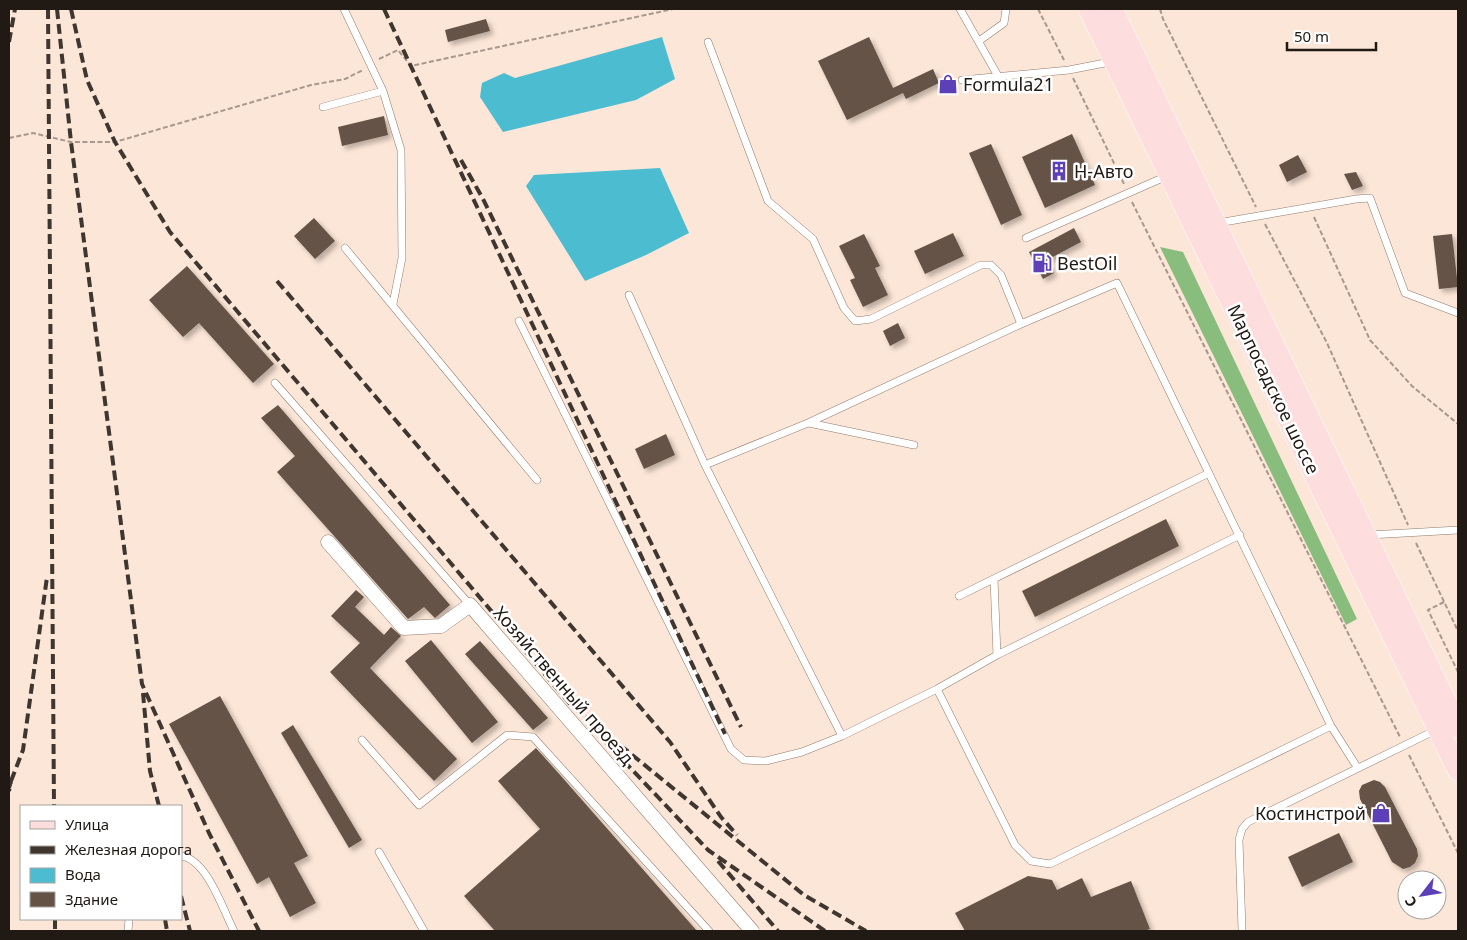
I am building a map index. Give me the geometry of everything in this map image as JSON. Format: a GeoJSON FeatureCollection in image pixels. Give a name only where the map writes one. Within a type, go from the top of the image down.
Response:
{"type":"FeatureCollection","features":[{"type":"Feature","properties":{"kind":"main road","name":"Марпосадское шоссе"},"geometry":{"type":"LineString","coordinates":[[1089,9],[1170,175],[1453,725]]}},
{"type":"Feature","properties":{"kind":"main road","name":"Марпосадское шоссе"},"geometry":{"type":"LineString","coordinates":[[1112,9],[1365,536],[1453,725],[1458,770]]}},
{"type":"Feature","properties":{"kind":"street","name":"Хозяйственный проезд"},"geometry":{"type":"LineString","coordinates":[[328,542],[404,628],[441,626],[470,605],[752,931]]}},
{"type":"Feature","properties":{"kind":"lane"},"geometry":{"type":"LineString","coordinates":[[344,9],[383,91],[401,150],[402,258],[393,304]]}},
{"type":"Feature","properties":{"kind":"lane"},"geometry":{"type":"LineString","coordinates":[[960,9],[998,76]]}},
{"type":"Feature","properties":{"kind":"lane"},"geometry":{"type":"LineString","coordinates":[[979,41],[1004,23],[1006,9]]}},
{"type":"Feature","properties":{"kind":"lane"},"geometry":{"type":"LineString","coordinates":[[708,42],[768,201],[813,239],[844,308],[855,321],[871,319],[981,265],[991,265],[1001,274],[1021,324]]}},
{"type":"Feature","properties":{"kind":"lane"},"geometry":{"type":"LineString","coordinates":[[962,80],[1069,70],[1114,61]]}},
{"type":"Feature","properties":{"kind":"lane"},"geometry":{"type":"LineString","coordinates":[[322,107],[383,91]]}},
{"type":"Feature","properties":{"kind":"lane"},"geometry":{"type":"LineString","coordinates":[[1026,238],[1170,175]]}},
{"type":"Feature","properties":{"kind":"lane"},"geometry":{"type":"LineString","coordinates":[[1215,223],[1370,198],[1405,293],[1458,313]]}},
{"type":"Feature","properties":{"kind":"lane"},"geometry":{"type":"LineString","coordinates":[[345,248],[537,480]]}},
{"type":"Feature","properties":{"kind":"lane"},"geometry":{"type":"LineString","coordinates":[[705,465],[808,423],[1021,324],[1117,283],[1331,726],[1357,768]]}},
{"type":"Feature","properties":{"kind":"lane"},"geometry":{"type":"LineString","coordinates":[[629,295],[705,465],[842,736]]}},
{"type":"Feature","properties":{"kind":"lane"},"geometry":{"type":"LineString","coordinates":[[519,321],[731,749],[744,760],[766,761],[802,752],[842,736],[937,689],[997,655],[1240,535]]}},
{"type":"Feature","properties":{"kind":"lane"},"geometry":{"type":"LineString","coordinates":[[275,383],[470,605]]}},
{"type":"Feature","properties":{"kind":"lane"},"geometry":{"type":"LineString","coordinates":[[808,423],[914,446]]}},
{"type":"Feature","properties":{"kind":"lane"},"geometry":{"type":"LineString","coordinates":[[959,596],[1209,473]]}},
{"type":"Feature","properties":{"kind":"lane"},"geometry":{"type":"LineString","coordinates":[[1365,536],[1410,531],[1458,530]]}},
{"type":"Feature","properties":{"kind":"lane"},"geometry":{"type":"LineString","coordinates":[[994,579],[997,655]]}},
{"type":"Feature","properties":{"kind":"lane"},"geometry":{"type":"LineString","coordinates":[[937,689],[1015,845],[1031,861],[1050,864],[1331,726]]}},
{"type":"Feature","properties":{"kind":"lane"},"geometry":{"type":"LineString","coordinates":[[1242,930],[1240,840],[1242,829],[1248,822],[1357,768],[1453,725]]}},
{"type":"Feature","properties":{"kind":"lane"},"geometry":{"type":"LineString","coordinates":[[362,740],[419,805],[507,735],[534,738],[708,931]]}},
{"type":"Feature","properties":{"kind":"lane"},"geometry":{"type":"LineString","coordinates":[[380,852],[424,931]]}},
{"type":"Feature","properties":{"kind":"lane"},"geometry":{"type":"LineString","coordinates":[[182,856],[190,857],[203,868],[234,931]]}},
{"type":"Feature","properties":{"kind":"path"},"geometry":{"type":"LineString","coordinates":[[9,138],[33,133],[71,142],[115,142],[311,85],[345,79],[356,75],[371,64],[398,50],[411,66],[673,9]]}},
{"type":"Feature","properties":{"kind":"path"},"geometry":{"type":"LineString","coordinates":[[1038,9],[1067,66]]}},
{"type":"Feature","properties":{"kind":"path"},"geometry":{"type":"LineString","coordinates":[[1160,9],[1163,19],[1257,209]]}},
{"type":"Feature","properties":{"kind":"path"},"geometry":{"type":"LineString","coordinates":[[1071,74],[1120,176]]}},
{"type":"Feature","properties":{"kind":"path"},"geometry":{"type":"LineString","coordinates":[[1310,207],[1370,340],[1412,386],[1458,424]]}},
{"type":"Feature","properties":{"kind":"path"},"geometry":{"type":"LineString","coordinates":[[1135,208],[1401,740]]}},
{"type":"Feature","properties":{"kind":"path"},"geometry":{"type":"LineString","coordinates":[[1261,218],[1327,343],[1406,521]]}},
{"type":"Feature","properties":{"kind":"path"},"geometry":{"type":"LineString","coordinates":[[1416,542],[1458,631]]}},
{"type":"Feature","properties":{"kind":"path"},"geometry":{"type":"LineString","coordinates":[[1444,602],[1428,610],[1458,672]]}},
{"type":"Feature","properties":{"kind":"path"},"geometry":{"type":"LineString","coordinates":[[1406,750],[1458,853]]}},
{"type":"Feature","properties":{"kind":"green space"},"geometry":{"type":"Polygon","coordinates":[[[1160,247],[1183,252],[1357,619],[1346,625],[1160,247]]]}},
{"type":"Feature","properties":{"kind":"water"},"geometry":{"type":"Polygon","coordinates":[[[662,37],[675,79],[636,100],[503,132],[480,97],[482,83],[504,73],[515,78],[662,37]]]}},
{"type":"Feature","properties":{"kind":"water"},"geometry":{"type":"Polygon","coordinates":[[[660,168],[689,233],[646,255],[585,281],[526,186],[534,175],[660,168]]]}},
{"type":"Feature","properties":{"kind":"building"},"geometry":{"type":"Polygon","coordinates":[[[486,19],[490,31],[448,42],[445,30],[486,19]]]}},
{"type":"Feature","properties":{"kind":"building"},"geometry":{"type":"Polygon","coordinates":[[[869,37],[893,88],[933,69],[939,83],[906,99],[903,93],[847,120],[818,61],[869,37]]]}},
{"type":"Feature","properties":{"kind":"building"},"geometry":{"type":"Polygon","coordinates":[[[384,116],[388,135],[342,146],[338,127],[384,116]]]}},
{"type":"Feature","properties":{"kind":"building","name":"Н-Авто"},"geometry":{"type":"Polygon","coordinates":[[[1072,134],[1095,185],[1045,208],[1022,157],[1072,134]]]}},
{"type":"Feature","properties":{"kind":"building"},"geometry":{"type":"Polygon","coordinates":[[[991,144],[1022,215],[1001,225],[969,153],[991,144]]]}},
{"type":"Feature","properties":{"kind":"building"},"geometry":{"type":"Polygon","coordinates":[[[1298,155],[1307,172],[1287,182],[1279,165],[1298,155]]]}},
{"type":"Feature","properties":{"kind":"building"},"geometry":{"type":"Polygon","coordinates":[[[1356,172],[1363,186],[1352,190],[1344,174],[1356,172]]]}},
{"type":"Feature","properties":{"kind":"building"},"geometry":{"type":"Polygon","coordinates":[[[314,218],[335,241],[315,259],[294,236],[314,218]]]}},
{"type":"Feature","properties":{"kind":"building"},"geometry":{"type":"Polygon","coordinates":[[[1074,228],[1081,242],[1047,260],[1054,273],[1043,279],[1029,252],[1074,228]]]}},
{"type":"Feature","properties":{"kind":"building"},"geometry":{"type":"Polygon","coordinates":[[[953,233],[964,256],[925,274],[914,251],[953,233]]]}},
{"type":"Feature","properties":{"kind":"building"},"geometry":{"type":"Polygon","coordinates":[[[864,234],[880,266],[875,268],[888,295],[863,307],[850,280],[855,278],[839,246],[864,234]]]}},
{"type":"Feature","properties":{"kind":"building"},"geometry":{"type":"Polygon","coordinates":[[[1452,234],[1458,287],[1439,289],[1433,236],[1452,234]]]}},
{"type":"Feature","properties":{"kind":"building"},"geometry":{"type":"Polygon","coordinates":[[[187,266],[274,364],[253,383],[199,323],[183,337],[149,300],[187,266]]]}},
{"type":"Feature","properties":{"kind":"building"},"geometry":{"type":"Polygon","coordinates":[[[898,323],[905,338],[890,346],[883,331],[898,323]]]}},
{"type":"Feature","properties":{"kind":"building"},"geometry":{"type":"Polygon","coordinates":[[[278,405],[450,605],[435,618],[424,607],[408,619],[277,472],[295,456],[261,418],[278,405]]]}},
{"type":"Feature","properties":{"kind":"building"},"geometry":{"type":"Polygon","coordinates":[[[666,434],[675,455],[644,469],[635,449],[666,434]]]}},
{"type":"Feature","properties":{"kind":"building"},"geometry":{"type":"Polygon","coordinates":[[[1166,519],[1179,546],[1035,617],[1022,591],[1166,519]]]}},
{"type":"Feature","properties":{"kind":"building"},"geometry":{"type":"Polygon","coordinates":[[[356,590],[364,597],[355,607],[384,635],[391,627],[401,636],[370,668],[457,759],[434,781],[330,672],[360,643],[331,616],[356,590]]]}},
{"type":"Feature","properties":{"kind":"building"},"geometry":{"type":"Polygon","coordinates":[[[431,640],[498,722],[472,743],[405,661],[431,640]]]}},
{"type":"Feature","properties":{"kind":"building"},"geometry":{"type":"Polygon","coordinates":[[[480,641],[548,718],[533,730],[465,654],[480,641]]]}},
{"type":"Feature","properties":{"kind":"building"},"geometry":{"type":"Polygon","coordinates":[[[220,696],[308,856],[294,863],[316,903],[290,917],[269,877],[257,884],[169,724],[220,696]]]}},
{"type":"Feature","properties":{"kind":"building"},"geometry":{"type":"Polygon","coordinates":[[[293,725],[362,840],[349,848],[281,733],[293,725]]]}},
{"type":"Feature","properties":{"kind":"building"},"geometry":{"type":"Polygon","coordinates":[[[536,748],[697,931],[495,931],[464,896],[540,829],[498,781],[536,748]]]}},
{"type":"Feature","properties":{"kind":"building"},"geometry":{"type":"Polygon","coordinates":[[[1374,780],[1380,782],[1385,787],[1417,849],[1418,856],[1415,863],[1410,867],[1403,869],[1392,862],[1360,799],[1359,791],[1362,785],[1374,780]]]}},
{"type":"Feature","properties":{"kind":"building"},"geometry":{"type":"Polygon","coordinates":[[[1339,833],[1353,862],[1302,887],[1288,857],[1339,833]]]}},
{"type":"Feature","properties":{"kind":"building"},"geometry":{"type":"Polygon","coordinates":[[[1028,876],[1052,880],[1057,890],[1082,878],[1091,897],[1131,881],[1150,929],[1144,931],[965,931],[955,913],[1028,876]]]}},
{"type":"Feature","properties":{"kind":"railway"},"geometry":{"type":"LineString","coordinates":[[9,42],[15,9]]}},
{"type":"Feature","properties":{"kind":"railway"},"geometry":{"type":"LineString","coordinates":[[48,9],[54,805]]}},
{"type":"Feature","properties":{"kind":"railway"},"geometry":{"type":"LineString","coordinates":[[57,9],[71,142],[142,684],[209,833],[259,931]]}},
{"type":"Feature","properties":{"kind":"railway"},"geometry":{"type":"LineString","coordinates":[[71,9],[87,80],[115,142],[170,232],[571,705],[804,895],[866,931]]}},
{"type":"Feature","properties":{"kind":"railway"},"geometry":{"type":"LineString","coordinates":[[384,9],[725,734]]}},
{"type":"Feature","properties":{"kind":"railway"},"geometry":{"type":"LineString","coordinates":[[461,160],[483,199],[741,727]]}},
{"type":"Feature","properties":{"kind":"railway"},"geometry":{"type":"LineString","coordinates":[[277,281],[670,742],[721,817],[737,835]]}},
{"type":"Feature","properties":{"kind":"railway"},"geometry":{"type":"LineString","coordinates":[[11,781],[23,750],[47,577]]}},
{"type":"Feature","properties":{"kind":"railway"},"geometry":{"type":"LineString","coordinates":[[143,693],[150,771],[159,805]]}},
{"type":"Feature","properties":{"kind":"railway"},"geometry":{"type":"LineString","coordinates":[[603,739],[708,850],[825,931]]}},
{"type":"Feature","properties":{"kind":"railway"},"geometry":{"type":"LineString","coordinates":[[9,788],[11,781],[9,791]]}},
{"type":"Feature","properties":{"kind":"railway"},"geometry":{"type":"LineString","coordinates":[[718,861],[778,931]]}},
{"type":"Feature","properties":{"kind":"railway"},"geometry":{"type":"LineString","coordinates":[[182,900],[190,931]]}},
{"type":"Feature","properties":{"kind":"railway"},"geometry":{"type":"LineString","coordinates":[[55,920],[55,931]]}},
{"type":"Feature","properties":{"kind":"railway"},"geometry":{"type":"LineString","coordinates":[[165,920],[167,931]]}},
{"type":"Feature","properties":{"kind":"place","name":"Formula21"},"geometry":{"type":"Point","coordinates":[948,84]}},
{"type":"Feature","properties":{"kind":"place","name":"Н-Авто"},"geometry":{"type":"Point","coordinates":[1059,171]}},
{"type":"Feature","properties":{"kind":"place","name":"BestOil"},"geometry":{"type":"Point","coordinates":[1042,263]}},
{"type":"Feature","properties":{"kind":"place","name":"Костинстрой"},"geometry":{"type":"Point","coordinates":[1381,813]}}]}
